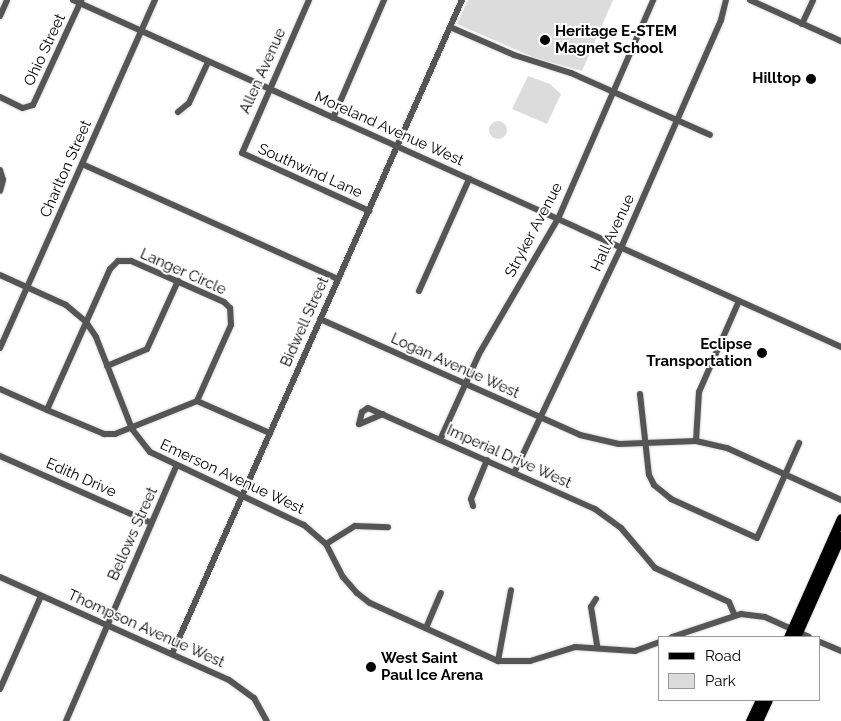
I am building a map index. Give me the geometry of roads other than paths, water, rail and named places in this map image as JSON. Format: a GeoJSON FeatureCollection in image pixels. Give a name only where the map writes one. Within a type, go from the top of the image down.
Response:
{"type":"FeatureCollection","features":[{"type":"Feature","properties":{"kind":"main road"},"geometry":{"type":"LineString","coordinates":[[793,634],[841,518]]}},
{"type":"Feature","properties":{"kind":"main road"},"geometry":{"type":"LineString","coordinates":[[793,634],[841,536]]}},
{"type":"Feature","properties":{"kind":"main road"},"geometry":{"type":"LineString","coordinates":[[750,721],[760,701]]}},
{"type":"Feature","properties":{"kind":"main road"},"geometry":{"type":"LineString","coordinates":[[758,721],[768,701]]}},
{"type":"Feature","properties":{"kind":"street"},"geometry":{"type":"LineString","coordinates":[[0,16],[7,0]]}},
{"type":"Feature","properties":{"kind":"street","name":"Moreland Avenue West"},"geometry":{"type":"LineString","coordinates":[[73,0],[841,346]]}},
{"type":"Feature","properties":{"kind":"street","name":"Charlton Street"},"geometry":{"type":"LineString","coordinates":[[0,348],[155,0]]}},
{"type":"Feature","properties":{"kind":"street","name":"Allen Avenue"},"geometry":{"type":"LineString","coordinates":[[242,153],[309,0]]}},
{"type":"Feature","properties":{"kind":"street"},"geometry":{"type":"LineString","coordinates":[[333,118],[384,0]]}},
{"type":"Feature","properties":{"kind":"street","name":"Bidwell Street"},"geometry":{"type":"LineString","coordinates":[[172,654],[462,0]]}},
{"type":"Feature","properties":{"kind":"street","name":"Stryker Avenue"},"geometry":{"type":"LineString","coordinates":[[440,440],[479,354],[558,219],[653,0]]}},
{"type":"Feature","properties":{"kind":"street","name":"Hall Avenue"},"geometry":{"type":"LineString","coordinates":[[514,473],[621,248],[721,20],[726,0]]}},
{"type":"Feature","properties":{"kind":"street"},"geometry":{"type":"LineString","coordinates":[[750,0],[841,41]]}},
{"type":"Feature","properties":{"kind":"street"},"geometry":{"type":"LineString","coordinates":[[802,24],[813,0]]}},
{"type":"Feature","properties":{"kind":"street","name":"Ohio Street"},"geometry":{"type":"LineString","coordinates":[[0,98],[23,108],[33,106],[80,2]]}},
{"type":"Feature","properties":{"kind":"street"},"geometry":{"type":"LineString","coordinates":[[450,27],[514,55],[571,73],[710,135]]}},
{"type":"Feature","properties":{"kind":"street"},"geometry":{"type":"LineString","coordinates":[[178,112],[189,103],[208,62]]}},
{"type":"Feature","properties":{"kind":"street","name":"Southwind Lane"},"geometry":{"type":"LineString","coordinates":[[242,153],[369,211]]}},
{"type":"Feature","properties":{"kind":"street"},"geometry":{"type":"LineString","coordinates":[[82,164],[338,279]]}},
{"type":"Feature","properties":{"kind":"street"},"geometry":{"type":"LineString","coordinates":[[0,170],[1,189]]}},
{"type":"Feature","properties":{"kind":"street"},"geometry":{"type":"LineString","coordinates":[[418,291],[469,179]]}},
{"type":"Feature","properties":{"kind":"street","name":"Langer Circle"},"geometry":{"type":"LineString","coordinates":[[47,410],[110,269],[118,261],[131,261],[224,302],[232,315],[231,324],[197,401]]}},
{"type":"Feature","properties":{"kind":"street","name":"Emerson Avenue West"},"geometry":{"type":"LineString","coordinates":[[0,275],[66,305],[86,322],[107,366],[132,429],[150,452],[176,467],[304,525],[326,544],[343,578],[357,594],[426,628],[498,660]]}},
{"type":"Feature","properties":{"kind":"street"},"geometry":{"type":"LineString","coordinates":[[107,366],[147,349],[178,281]]}},
{"type":"Feature","properties":{"kind":"street"},"geometry":{"type":"LineString","coordinates":[[696,441],[699,392],[739,301]]}},
{"type":"Feature","properties":{"kind":"street","name":"Logan Avenue West"},"geometry":{"type":"LineString","coordinates":[[320,319],[580,436],[619,444],[696,441],[727,448],[841,500]]}},
{"type":"Feature","properties":{"kind":"street"},"geometry":{"type":"LineString","coordinates":[[0,389],[104,434],[115,434],[132,429],[197,401],[270,433]]}},
{"type":"Feature","properties":{"kind":"street"},"geometry":{"type":"LineString","coordinates":[[640,394],[649,475],[662,493],[757,538],[799,444]]}},
{"type":"Feature","properties":{"kind":"street","name":"Imperial Drive West"},"geometry":{"type":"LineString","coordinates":[[383,414],[595,508],[621,528],[655,568],[729,602],[734,614]]}},
{"type":"Feature","properties":{"kind":"street","name":"Edith Drive"},"geometry":{"type":"LineString","coordinates":[[0,456],[151,523]]}},
{"type":"Feature","properties":{"kind":"street"},"geometry":{"type":"LineString","coordinates":[[473,506],[471,499],[487,460]]}},
{"type":"Feature","properties":{"kind":"street","name":"Bellows Street"},"geometry":{"type":"LineString","coordinates":[[66,721],[176,467]]}},
{"type":"Feature","properties":{"kind":"street"},"geometry":{"type":"LineString","coordinates":[[326,544],[355,526],[388,527]]}},
{"type":"Feature","properties":{"kind":"street","name":"Thompson Avenue West"},"geometry":{"type":"LineString","coordinates":[[0,577],[172,654],[242,688],[254,698],[267,721]]}},
{"type":"Feature","properties":{"kind":"street"},"geometry":{"type":"LineString","coordinates":[[511,590],[498,660],[530,661],[575,646],[596,646],[625,652],[658,643]]}},
{"type":"Feature","properties":{"kind":"street"},"geometry":{"type":"LineString","coordinates":[[426,628],[441,593]]}},
{"type":"Feature","properties":{"kind":"street"},"geometry":{"type":"LineString","coordinates":[[0,689],[41,596]]}},
{"type":"Feature","properties":{"kind":"street"},"geometry":{"type":"LineString","coordinates":[[596,599],[592,607],[596,646]]}},
{"type":"Feature","properties":{"kind":"street"},"geometry":{"type":"LineString","coordinates":[[675,636],[734,614],[757,615],[793,634]]}},
{"type":"Feature","properties":{"kind":"street"},"geometry":{"type":"LineString","coordinates":[[821,642],[841,651]]}},
{"type":"Feature","properties":{"kind":"place","name":"Heritage E-STEM Magnet School"},"geometry":{"type":"Point","coordinates":[545,40]}},
{"type":"Feature","properties":{"kind":"place","name":"Hilltop"},"geometry":{"type":"Point","coordinates":[811,79]}},
{"type":"Feature","properties":{"kind":"place","name":"Eclipse Transportation"},"geometry":{"type":"Point","coordinates":[762,353]}},
{"type":"Feature","properties":{"kind":"place","name":"West Saint Paul Ice Arena"},"geometry":{"type":"Point","coordinates":[371,667]}}]}
